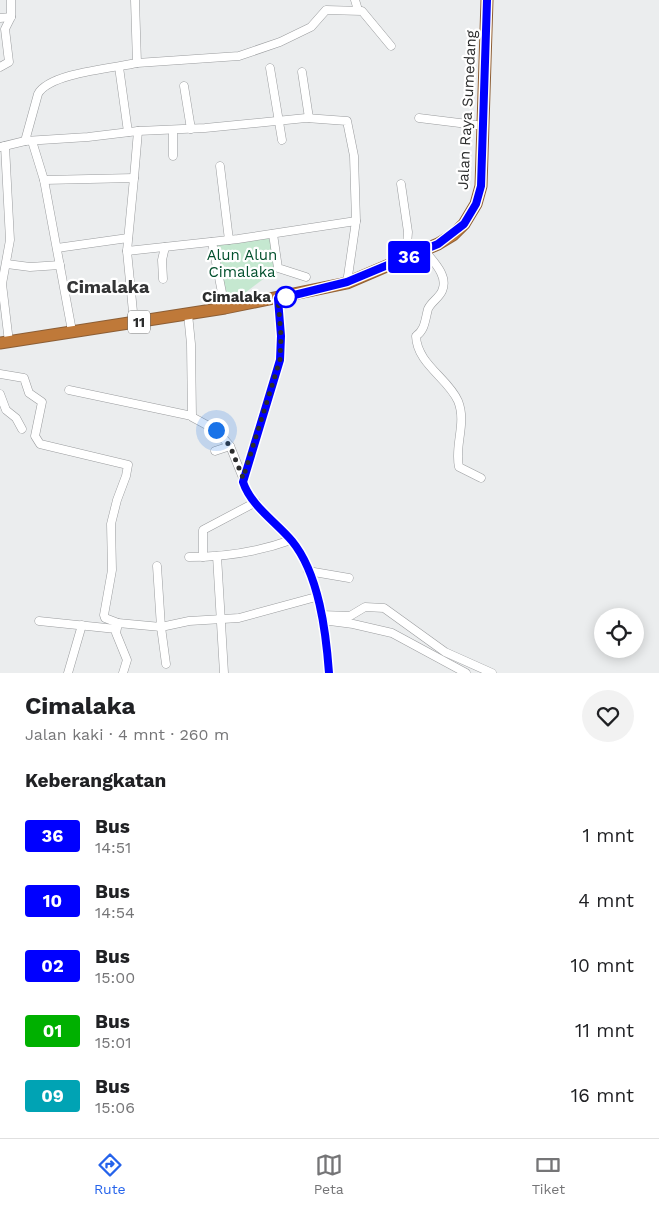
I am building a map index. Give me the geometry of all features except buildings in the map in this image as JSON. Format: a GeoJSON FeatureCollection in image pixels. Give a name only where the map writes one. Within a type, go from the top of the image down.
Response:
{"type":"FeatureCollection","features":[{"type":"Feature","properties":{"kind":"highway","name":"Jalan Raya Sumedang"},"geometry":{"type":"LineString","coordinates":[[278,299],[347,282],[424,250],[453,235],[464,224],[476,204],[481,186],[487,0]]}},
{"type":"Feature","properties":{"kind":"highway","name":"11"},"geometry":{"type":"LineString","coordinates":[[5,343],[278,299]]}},
{"type":"Feature","properties":{"kind":"street"},"geometry":{"type":"LineString","coordinates":[[0,67],[8,62],[5,29],[11,17],[11,0]]}},
{"type":"Feature","properties":{"kind":"street"},"geometry":{"type":"LineString","coordinates":[[135,0],[137,64]]}},
{"type":"Feature","properties":{"kind":"street"},"geometry":{"type":"LineString","coordinates":[[355,0],[358,10]]}},
{"type":"Feature","properties":{"kind":"street"},"geometry":{"type":"LineString","coordinates":[[72,331],[44,180],[29,141],[38,94],[42,88],[76,74],[137,64],[239,56],[280,42],[311,27],[324,10],[358,10],[366,14],[390,46]]}},
{"type":"Feature","properties":{"kind":"street"},"geometry":{"type":"LineString","coordinates":[[0,18],[11,17]]}},
{"type":"Feature","properties":{"kind":"street"},"geometry":{"type":"LineString","coordinates":[[119,67],[128,132]]}},
{"type":"Feature","properties":{"kind":"street"},"geometry":{"type":"LineString","coordinates":[[270,68],[282,140]]}},
{"type":"Feature","properties":{"kind":"street"},"geometry":{"type":"LineString","coordinates":[[302,72],[309,118]]}},
{"type":"Feature","properties":{"kind":"street"},"geometry":{"type":"LineString","coordinates":[[184,86],[191,129]]}},
{"type":"Feature","properties":{"kind":"street"},"geometry":{"type":"LineString","coordinates":[[5,343],[2,284],[7,264],[10,228],[2,146],[29,141],[309,118],[344,120],[349,124],[356,176],[356,222],[347,282]]}},
{"type":"Feature","properties":{"kind":"street"},"geometry":{"type":"LineString","coordinates":[[419,118],[484,126]]}},
{"type":"Feature","properties":{"kind":"street"},"geometry":{"type":"LineString","coordinates":[[173,130],[173,156]]}},
{"type":"Feature","properties":{"kind":"street"},"geometry":{"type":"LineString","coordinates":[[134,322],[127,251],[138,131]]}},
{"type":"Feature","properties":{"kind":"street"},"geometry":{"type":"LineString","coordinates":[[220,166],[229,240]]}},
{"type":"Feature","properties":{"kind":"street"},"geometry":{"type":"LineString","coordinates":[[44,180],[134,178]]}},
{"type":"Feature","properties":{"kind":"street"},"geometry":{"type":"LineString","coordinates":[[401,184],[408,232],[406,258]]}},
{"type":"Feature","properties":{"kind":"street"},"geometry":{"type":"LineString","coordinates":[[127,251],[229,240],[356,222]]}},
{"type":"Feature","properties":{"kind":"street"},"geometry":{"type":"LineString","coordinates":[[273,234],[278,268],[306,277]]}},
{"type":"Feature","properties":{"kind":"street"},"geometry":{"type":"LineString","coordinates":[[57,248],[128,238]]}},
{"type":"Feature","properties":{"kind":"street"},"geometry":{"type":"LineString","coordinates":[[212,242],[224,308]]}},
{"type":"Feature","properties":{"kind":"street"},"geometry":{"type":"LineString","coordinates":[[163,279],[162,260],[165,248]]}},
{"type":"Feature","properties":{"kind":"street"},"geometry":{"type":"LineString","coordinates":[[424,250],[442,275],[444,281],[441,292],[429,307],[422,332],[416,336],[416,342],[425,360],[458,402],[462,422],[459,467],[481,478]]}},
{"type":"Feature","properties":{"kind":"street"},"geometry":{"type":"LineString","coordinates":[[7,264],[30,267],[60,265]]}},
{"type":"Feature","properties":{"kind":"street"},"geometry":{"type":"LineString","coordinates":[[278,299],[281,336],[280,360],[244,475],[244,485],[256,502],[291,540],[308,571],[326,634],[329,673]]}},
{"type":"Feature","properties":{"kind":"street"},"geometry":{"type":"LineString","coordinates":[[188,314],[192,415]]}},
{"type":"Feature","properties":{"kind":"street"},"geometry":{"type":"LineString","coordinates":[[0,374],[24,378],[29,393],[41,399],[35,436],[40,444],[128,465],[111,524],[112,570],[104,615],[104,618],[117,626],[127,660],[123,673]]}},
{"type":"Feature","properties":{"kind":"street"},"geometry":{"type":"LineString","coordinates":[[70,390],[192,415],[216,430],[230,446],[244,475]]}},
{"type":"Feature","properties":{"kind":"street"},"geometry":{"type":"LineString","coordinates":[[0,394],[6,410],[16,418],[22,429]]}},
{"type":"Feature","properties":{"kind":"street"},"geometry":{"type":"LineString","coordinates":[[215,451],[230,446]]}},
{"type":"Feature","properties":{"kind":"street"},"geometry":{"type":"LineString","coordinates":[[203,557],[203,530],[256,502]]}},
{"type":"Feature","properties":{"kind":"street"},"geometry":{"type":"LineString","coordinates":[[190,557],[217,556],[272,547],[291,540]]}},
{"type":"Feature","properties":{"kind":"street"},"geometry":{"type":"LineString","coordinates":[[217,556],[224,673]]}},
{"type":"Feature","properties":{"kind":"street"},"geometry":{"type":"LineString","coordinates":[[157,566],[161,627],[166,664]]}},
{"type":"Feature","properties":{"kind":"street"},"geometry":{"type":"LineString","coordinates":[[308,571],[349,578]]}},
{"type":"Feature","properties":{"kind":"street"},"geometry":{"type":"LineString","coordinates":[[39,621],[82,625],[161,627],[189,621],[239,618],[316,597]]}},
{"type":"Feature","properties":{"kind":"street"},"geometry":{"type":"LineString","coordinates":[[322,617],[350,616],[365,607],[384,608],[445,652],[492,673]]}},
{"type":"Feature","properties":{"kind":"street"},"geometry":{"type":"LineString","coordinates":[[322,617],[392,634],[466,673]]}},
{"type":"Feature","properties":{"kind":"street"},"geometry":{"type":"LineString","coordinates":[[68,673],[82,625]]}},
{"type":"Feature","properties":{"kind":"green space","name":"Alun Alun Cimalaka"},"geometry":{"type":"Polygon","coordinates":[[[273,234],[278,268],[225,308],[212,242],[273,234]]]}},
{"type":"Feature","properties":{"kind":"bus line","name":"36"},"geometry":{"type":"LineString","coordinates":[[329,673],[326,634],[304,561],[297,547],[263,511],[243,482],[270,392],[278,372],[282,350],[278,299],[347,282],[387,266],[438,244],[453,235],[464,224],[476,204],[481,186],[487,0]]}},
{"type":"Feature","properties":{"kind":"place","name":"Cimalaka"},"geometry":{"type":"Point","coordinates":[286,297]}},
{"type":"Feature","properties":{"kind":"district","name":"Cimalaka"},"geometry":{"type":"Point","coordinates":[108,287]}},
{"type":"Feature","properties":{"kind":"route"},"geometry":{"type":"LineString","coordinates":[[216,430],[230,446],[243,478],[278,372],[282,350],[278,299],[286,297]]}}]}
